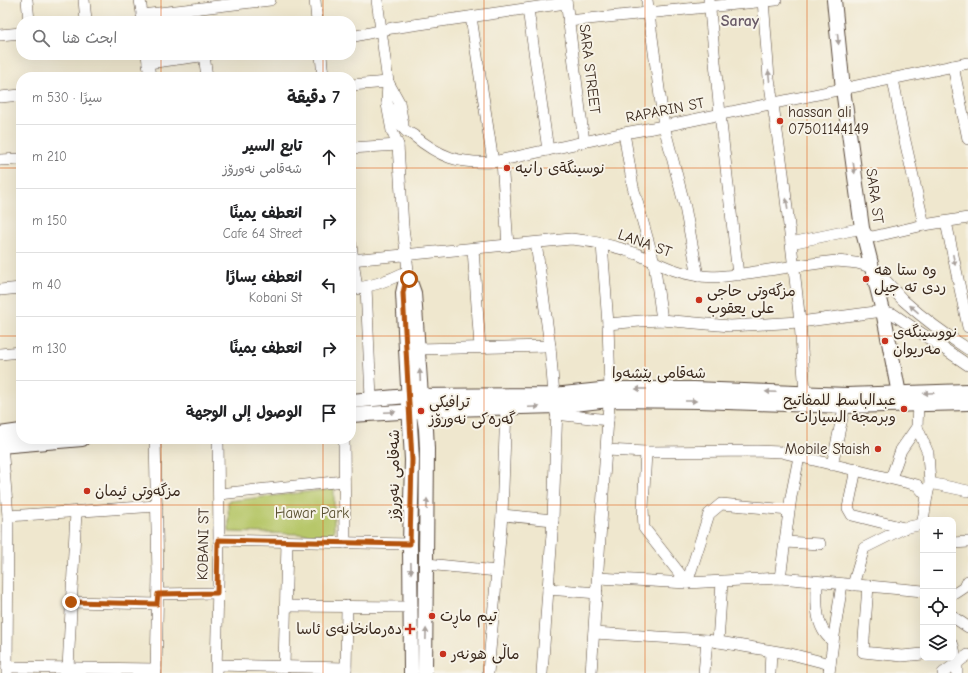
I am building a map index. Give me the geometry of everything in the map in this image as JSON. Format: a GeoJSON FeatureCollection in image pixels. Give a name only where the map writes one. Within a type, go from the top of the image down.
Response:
{"type":"FeatureCollection","features":[{"type":"Feature","properties":{"kind":"main road","name":"SARA ST"},"geometry":{"type":"LineString","coordinates":[[834,0],[843,89],[862,228],[883,311],[900,394]]}},
{"type":"Feature","properties":{"kind":"main road","name":"شەقامی نەورۆز"},"geometry":{"type":"LineString","coordinates":[[408,275],[414,293],[418,349],[415,396]]}},
{"type":"Feature","properties":{"kind":"main road","name":"شەقامی نەورۆز"},"geometry":{"type":"LineString","coordinates":[[408,275],[403,293],[417,411],[427,448],[425,673]]}},
{"type":"Feature","properties":{"kind":"main road","name":"شەقامی پێشەوا"},"geometry":{"type":"LineString","coordinates":[[356,415],[556,405],[609,395],[694,389],[805,393],[846,400],[900,394],[968,391]]}},
{"type":"Feature","properties":{"kind":"main road","name":"شەقامی پێشەوا"},"geometry":{"type":"LineString","coordinates":[[609,395],[699,401],[846,400],[918,404],[968,403]]}},
{"type":"Feature","properties":{"kind":"main road","name":"شەقامی پێشەوا"},"geometry":{"type":"LineString","coordinates":[[356,400],[415,396],[556,405]]}},
{"type":"Feature","properties":{"kind":"main road","name":"شەقامی نەورۆز"},"geometry":{"type":"LineString","coordinates":[[410,673],[410,544],[412,460],[417,411]]}},
{"type":"Feature","properties":{"kind":"main road"},"geometry":{"type":"LineString","coordinates":[[1,442],[16,434]]}},
{"type":"Feature","properties":{"kind":"main road"},"geometry":{"type":"LineString","coordinates":[[1,442],[16,441]]}},
{"type":"Feature","properties":{"kind":"street"},"geometry":{"type":"LineString","coordinates":[[27,0],[29,16]]}},
{"type":"Feature","properties":{"kind":"street"},"geometry":{"type":"LineString","coordinates":[[84,0],[86,16]]}},
{"type":"Feature","properties":{"kind":"street"},"geometry":{"type":"LineString","coordinates":[[140,0],[143,16]]}},
{"type":"Feature","properties":{"kind":"street"},"geometry":{"type":"LineString","coordinates":[[157,16],[270,0]]}},
{"type":"Feature","properties":{"kind":"street"},"geometry":{"type":"LineString","coordinates":[[315,0],[317,16]]}},
{"type":"Feature","properties":{"kind":"street","name":"شەقامی نەورۆز"},"geometry":{"type":"LineString","coordinates":[[377,0],[388,82],[387,104],[392,131],[398,146],[403,227],[408,275]]}},
{"type":"Feature","properties":{"kind":"street"},"geometry":{"type":"LineString","coordinates":[[647,0],[664,126],[685,207],[698,276]]}},
{"type":"Feature","properties":{"kind":"street"},"geometry":{"type":"LineString","coordinates":[[568,21],[649,13],[710,4],[776,0]]}},
{"type":"Feature","properties":{"kind":"street"},"geometry":{"type":"LineString","coordinates":[[763,1],[766,52],[783,173],[800,322],[805,393]]}},
{"type":"Feature","properties":{"kind":"street"},"geometry":{"type":"LineString","coordinates":[[356,36],[381,30],[566,2]]}},
{"type":"Feature","properties":{"kind":"street","name":"SARA STREET"},"geometry":{"type":"LineString","coordinates":[[566,2],[584,142]]}},
{"type":"Feature","properties":{"kind":"street"},"geometry":{"type":"LineString","coordinates":[[710,4],[720,114],[738,275]]}},
{"type":"Feature","properties":{"kind":"street"},"geometry":{"type":"LineString","coordinates":[[528,8],[548,150]]}},
{"type":"Feature","properties":{"kind":"street"},"geometry":{"type":"LineString","coordinates":[[471,17],[498,161],[508,246]]}},
{"type":"Feature","properties":{"kind":"street"},"geometry":{"type":"LineString","coordinates":[[0,35],[16,33]]}},
{"type":"Feature","properties":{"kind":"street"},"geometry":{"type":"LineString","coordinates":[[147,60],[149,72]]}},
{"type":"Feature","properties":{"kind":"street"},"geometry":{"type":"LineString","coordinates":[[205,60],[206,72]]}},
{"type":"Feature","properties":{"kind":"street"},"geometry":{"type":"LineString","coordinates":[[321,60],[323,72]]}},
{"type":"Feature","properties":{"kind":"street","name":"RAPARIN ST"},"geometry":{"type":"LineString","coordinates":[[387,104],[404,130],[434,150],[453,159],[479,163],[498,161],[624,133],[968,63]]}},
{"type":"Feature","properties":{"kind":"street"},"geometry":{"type":"LineString","coordinates":[[953,66],[967,127],[968,139]]}},
{"type":"Feature","properties":{"kind":"street"},"geometry":{"type":"LineString","coordinates":[[893,78],[903,132],[924,225]]}},
{"type":"Feature","properties":{"kind":"street"},"geometry":{"type":"LineString","coordinates":[[356,85],[388,82]]}},
{"type":"Feature","properties":{"kind":"street","name":"شەقامی نەورۆز"},"geometry":{"type":"LineString","coordinates":[[388,82],[399,102],[404,130],[398,146]]}},
{"type":"Feature","properties":{"kind":"street"},"geometry":{"type":"LineString","coordinates":[[0,97],[16,95]]}},
{"type":"Feature","properties":{"kind":"street"},"geometry":{"type":"LineString","coordinates":[[624,133],[633,187],[654,262],[662,320]]}},
{"type":"Feature","properties":{"kind":"street"},"geometry":{"type":"LineString","coordinates":[[356,148],[398,146]]}},
{"type":"Feature","properties":{"kind":"street"},"geometry":{"type":"LineString","coordinates":[[0,160],[16,158]]}},
{"type":"Feature","properties":{"kind":"street"},"geometry":{"type":"LineString","coordinates":[[791,243],[862,228],[867,235],[872,237],[924,225],[968,218]]}},
{"type":"Feature","properties":{"kind":"street"},"geometry":{"type":"LineString","coordinates":[[946,222],[968,327]]}},
{"type":"Feature","properties":{"kind":"street","name":"LANA ST"},"geometry":{"type":"LineString","coordinates":[[356,260],[571,239],[602,244],[636,254],[665,267],[698,276],[716,277],[738,275],[837,261],[850,262],[872,269]]}},
{"type":"Feature","properties":{"kind":"street"},"geometry":{"type":"LineString","coordinates":[[536,243],[550,346],[556,405],[553,520],[542,673]]}},
{"type":"Feature","properties":{"kind":"street"},"geometry":{"type":"LineString","coordinates":[[591,673],[609,395],[608,324],[602,244]]}},
{"type":"Feature","properties":{"kind":"street"},"geometry":{"type":"LineString","coordinates":[[473,249],[480,347]]}},
{"type":"Feature","properties":{"kind":"street"},"geometry":{"type":"LineString","coordinates":[[872,269],[893,291],[918,313],[949,337],[968,349]]}},
{"type":"Feature","properties":{"kind":"street"},"geometry":{"type":"LineString","coordinates":[[371,398],[358,288],[408,275]]}},
{"type":"Feature","properties":{"kind":"street"},"geometry":{"type":"LineString","coordinates":[[0,290],[16,288]]}},
{"type":"Feature","properties":{"kind":"street"},"geometry":{"type":"LineString","coordinates":[[608,324],[662,320],[730,326],[800,322],[883,311],[893,314],[968,365]]}},
{"type":"Feature","properties":{"kind":"street"},"geometry":{"type":"LineString","coordinates":[[418,349],[550,346]]}},
{"type":"Feature","properties":{"kind":"street"},"geometry":{"type":"LineString","coordinates":[[0,354],[16,352]]}},
{"type":"Feature","properties":{"kind":"street"},"geometry":{"type":"LineString","coordinates":[[832,465],[846,400]]}},
{"type":"Feature","properties":{"kind":"street"},"geometry":{"type":"LineString","coordinates":[[918,404],[917,427],[928,453],[930,483],[924,517]]}},
{"type":"Feature","properties":{"kind":"street"},"geometry":{"type":"LineString","coordinates":[[556,405],[608,420]]}},
{"type":"Feature","properties":{"kind":"street"},"geometry":{"type":"LineString","coordinates":[[488,673],[502,515],[506,408]]}},
{"type":"Feature","properties":{"kind":"street"},"geometry":{"type":"LineString","coordinates":[[891,478],[901,450],[917,427]]}},
{"type":"Feature","properties":{"kind":"street"},"geometry":{"type":"LineString","coordinates":[[1,442],[8,516],[4,578],[7,670],[68,668],[156,671],[157,506],[155,444]]}},
{"type":"Feature","properties":{"kind":"street","name":"KOBANI ST"},"geometry":{"type":"LineString","coordinates":[[216,669],[218,444]]}},
{"type":"Feature","properties":{"kind":"street"},"geometry":{"type":"LineString","coordinates":[[344,444],[345,543]]}},
{"type":"Feature","properties":{"kind":"street"},"geometry":{"type":"LineString","coordinates":[[606,450],[646,452],[757,450],[781,452],[917,485],[927,496]]}},
{"type":"Feature","properties":{"kind":"street"},"geometry":{"type":"LineString","coordinates":[[646,452],[643,508],[644,528],[688,583]]}},
{"type":"Feature","properties":{"kind":"street"},"geometry":{"type":"LineString","coordinates":[[780,578],[795,472],[800,457]]}},
{"type":"Feature","properties":{"kind":"street"},"geometry":{"type":"LineString","coordinates":[[856,470],[848,508],[849,512],[904,528]]}},
{"type":"Feature","properties":{"kind":"street"},"geometry":{"type":"LineString","coordinates":[[218,494],[344,481]]}},
{"type":"Feature","properties":{"kind":"street"},"geometry":{"type":"LineString","coordinates":[[930,483],[968,491]]}},
{"type":"Feature","properties":{"kind":"street"},"geometry":{"type":"LineString","coordinates":[[688,583],[709,514],[721,504],[790,510]]}},
{"type":"Feature","properties":{"kind":"street"},"geometry":{"type":"LineString","coordinates":[[8,516],[157,506]]}},
{"type":"Feature","properties":{"kind":"street"},"geometry":{"type":"LineString","coordinates":[[68,668],[76,512]]}},
{"type":"Feature","properties":{"kind":"street"},"geometry":{"type":"LineString","coordinates":[[502,515],[553,520]]}},
{"type":"Feature","properties":{"kind":"street"},"geometry":{"type":"LineString","coordinates":[[853,584],[864,548],[904,528],[920,525]]}},
{"type":"Feature","properties":{"kind":"street"},"geometry":{"type":"LineString","coordinates":[[218,540],[410,544]]}},
{"type":"Feature","properties":{"kind":"street"},"geometry":{"type":"LineString","coordinates":[[284,667],[287,542]]}},
{"type":"Feature","properties":{"kind":"street"},"geometry":{"type":"LineString","coordinates":[[785,542],[820,544]]}},
{"type":"Feature","properties":{"kind":"street"},"geometry":{"type":"LineString","coordinates":[[956,543],[968,542]]}},
{"type":"Feature","properties":{"kind":"street"},"geometry":{"type":"LineString","coordinates":[[427,564],[497,571]]}},
{"type":"Feature","properties":{"kind":"street"},"geometry":{"type":"LineString","coordinates":[[598,578],[688,583],[780,578],[920,590]]}},
{"type":"Feature","properties":{"kind":"street"},"geometry":{"type":"LineString","coordinates":[[956,593],[965,587],[968,581]]}},
{"type":"Feature","properties":{"kind":"street"},"geometry":{"type":"LineString","coordinates":[[704,673],[712,641],[722,582]]}},
{"type":"Feature","properties":{"kind":"street"},"geometry":{"type":"LineString","coordinates":[[817,582],[817,603],[822,630],[833,642]]}},
{"type":"Feature","properties":{"kind":"street"},"geometry":{"type":"LineString","coordinates":[[594,633],[712,641],[771,651],[830,668],[842,584]]}},
{"type":"Feature","properties":{"kind":"street"},"geometry":{"type":"LineString","coordinates":[[868,586],[863,652],[902,656],[920,654]]}},
{"type":"Feature","properties":{"kind":"street"},"geometry":{"type":"LineString","coordinates":[[548,589],[597,593]]}},
{"type":"Feature","properties":{"kind":"street"},"geometry":{"type":"LineString","coordinates":[[71,602],[157,599],[217,593]]}},
{"type":"Feature","properties":{"kind":"street"},"geometry":{"type":"LineString","coordinates":[[286,606],[411,607]]}},
{"type":"Feature","properties":{"kind":"street"},"geometry":{"type":"LineString","coordinates":[[216,669],[284,667],[346,670],[347,606]]}},
{"type":"Feature","properties":{"kind":"street"},"geometry":{"type":"LineString","coordinates":[[956,619],[968,627]]}},
{"type":"Feature","properties":{"kind":"street"},"geometry":{"type":"LineString","coordinates":[[770,673],[771,651]]}},
{"type":"Feature","properties":{"kind":"street"},"geometry":{"type":"LineString","coordinates":[[956,657],[968,655]]}},
{"type":"Feature","properties":{"kind":"street"},"geometry":{"type":"LineString","coordinates":[[943,673],[952,661]]}},
{"type":"Feature","properties":{"kind":"green space","name":"Hawar Park"},"geometry":{"type":"Polygon","coordinates":[[[334,489],[334,535],[229,532],[228,501],[334,489]]]}},
{"type":"Feature","properties":{"kind":"place","name":"hassan ali 07501144149"},"geometry":{"type":"Point","coordinates":[780,121]}},
{"type":"Feature","properties":{"kind":"place","name":"نوسينگةى رانيه"},"geometry":{"type":"Point","coordinates":[507,168]}},
{"type":"Feature","properties":{"kind":"place","name":"وه ستا هه ردى ته جيل"},"geometry":{"type":"Point","coordinates":[866,279]}},
{"type":"Feature","properties":{"kind":"place","name":"مزگەوتی حاجی علی یعقوب"},"geometry":{"type":"Point","coordinates":[699,300]}},
{"type":"Feature","properties":{"kind":"place","name":"نووسینگەی مەریوان"},"geometry":{"type":"Point","coordinates":[885,341]}},
{"type":"Feature","properties":{"kind":"place","name":"عبدالباسط للمفاتيح وبرمجة السيارات"},"geometry":{"type":"Point","coordinates":[904,409]}},
{"type":"Feature","properties":{"kind":"place","name":"ترافیکی گەرەکی نەورۆز"},"geometry":{"type":"Point","coordinates":[421,411]}},
{"type":"Feature","properties":{"kind":"place","name":"Mobile Staish"},"geometry":{"type":"Point","coordinates":[878,449]}},
{"type":"Feature","properties":{"kind":"place","name":"مزگەوتی ئیمان"},"geometry":{"type":"Point","coordinates":[87,491]}},
{"type":"Feature","properties":{"kind":"place","name":"تیم ماڕت"},"geometry":{"type":"Point","coordinates":[432,616]}},
{"type":"Feature","properties":{"kind":"place","name":"دەرمانخانەی ئاسا"},"geometry":{"type":"Point","coordinates":[410,629]}},
{"type":"Feature","properties":{"kind":"place","name":"ماڵی هونەر"},"geometry":{"type":"Point","coordinates":[443,654]}},
{"type":"Feature","properties":{"kind":"district","name":"Saray"},"geometry":{"type":"Point","coordinates":[740,20]}},
{"type":"Feature","properties":{"kind":"route"},"geometry":{"type":"LineString","coordinates":[[71,602],[157,604],[158,594],[217,593],[218,540],[410,544],[412,460],[403,293],[405,284],[409,279]]}}]}
